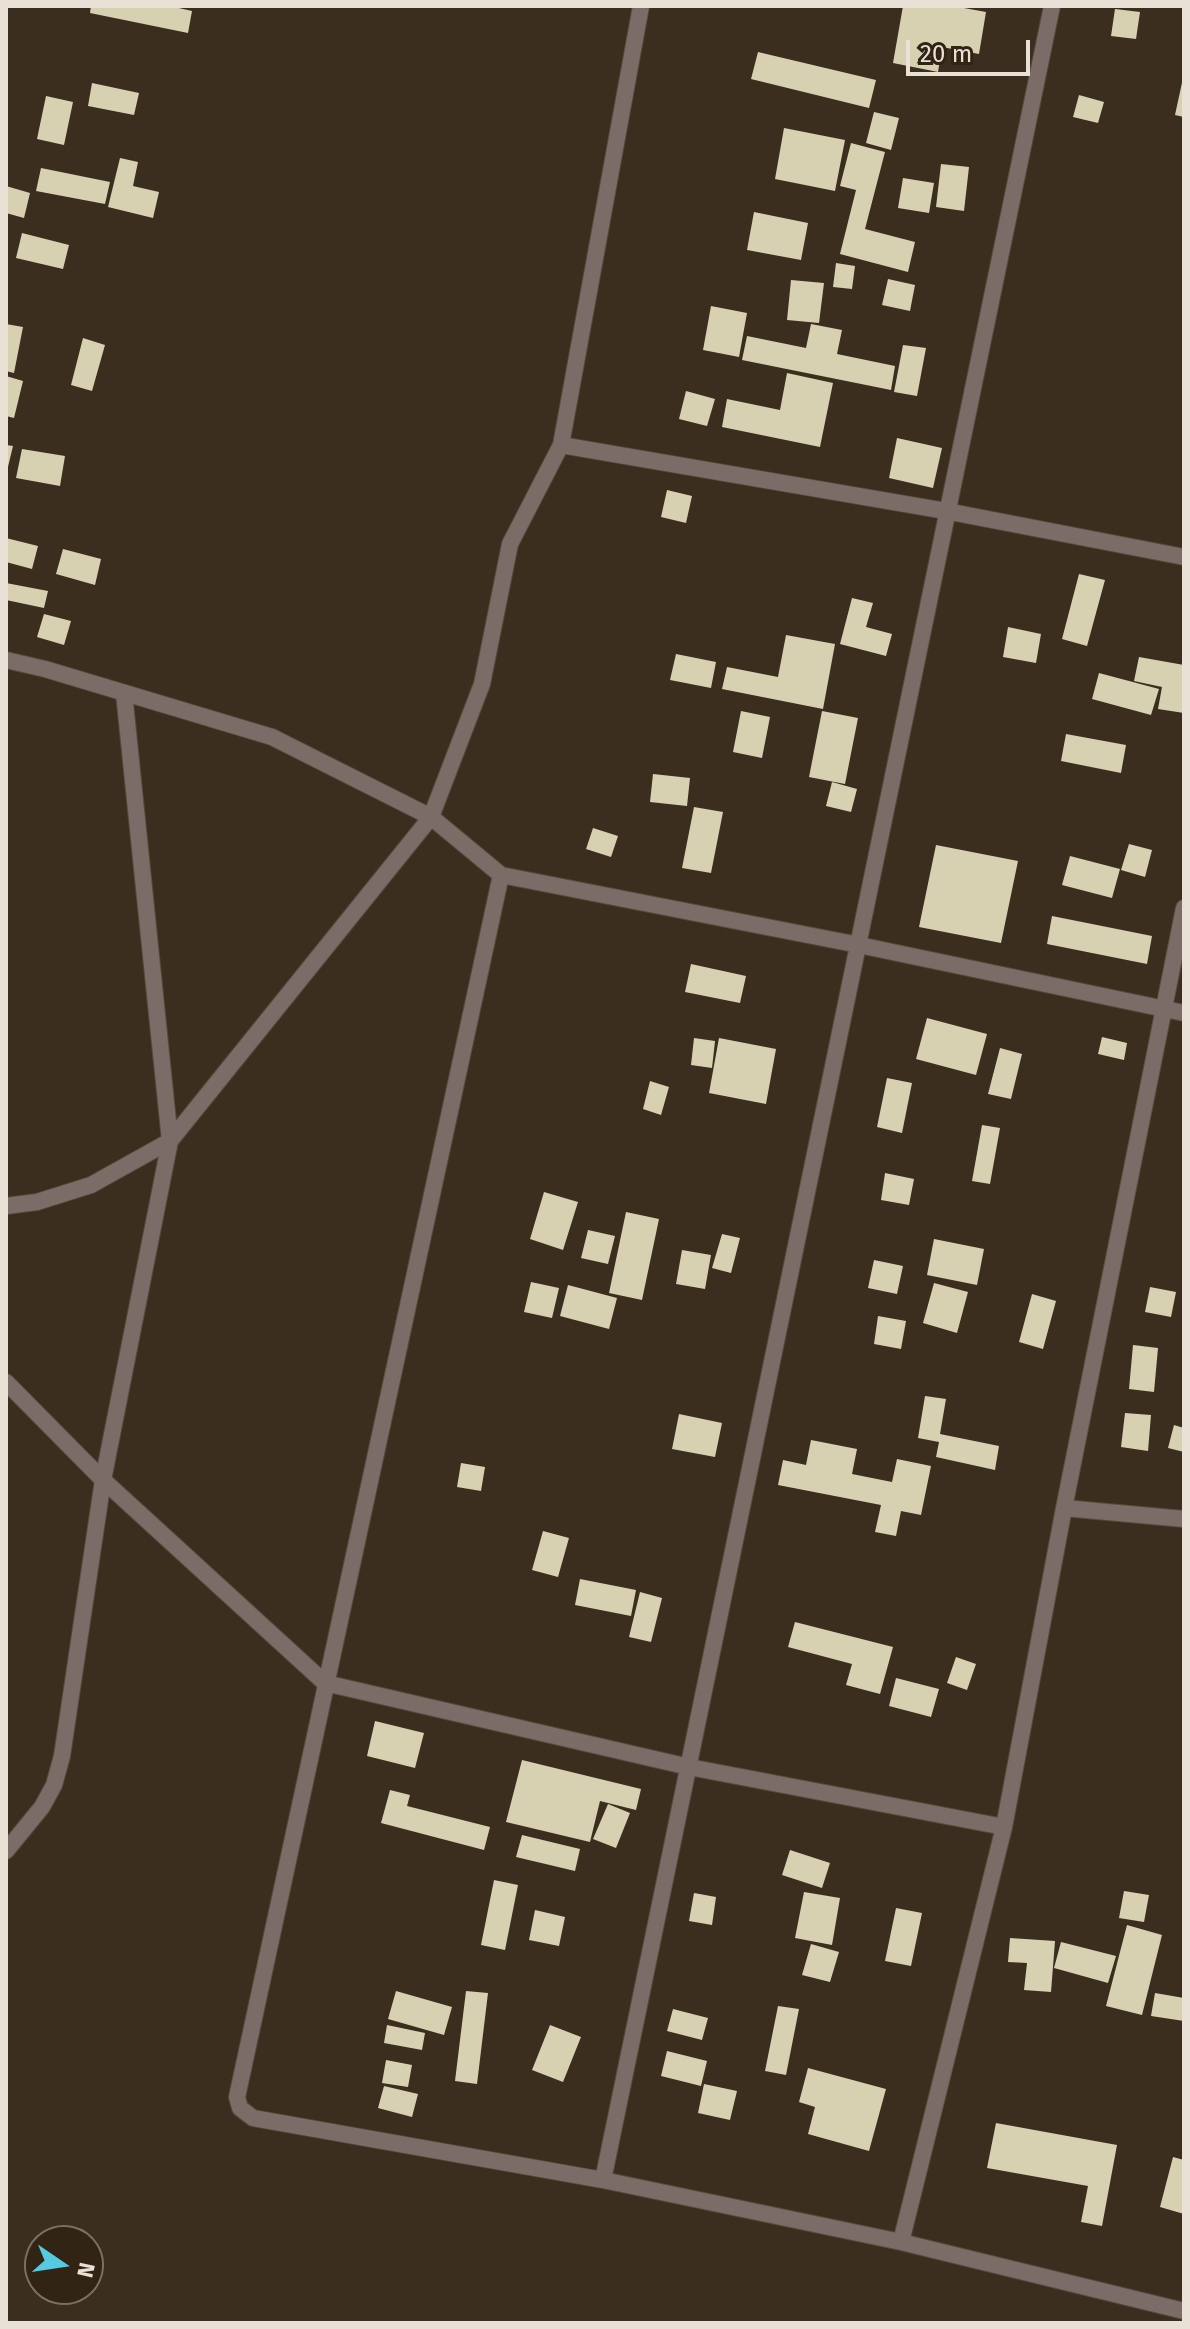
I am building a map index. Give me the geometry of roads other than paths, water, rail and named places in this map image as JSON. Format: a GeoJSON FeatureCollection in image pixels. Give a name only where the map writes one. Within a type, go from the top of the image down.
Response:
{"type":"FeatureCollection","features":[{"type":"Feature","properties":{"kind":"street"},"geometry":{"type":"LineString","coordinates":[[6,1206],[37,1202],[91,1185],[170,1141],[431,817],[482,684],[510,544],[561,445],[641,6]]}},
{"type":"Feature","properties":{"kind":"street"},"geometry":{"type":"LineString","coordinates":[[603,2180],[1052,6]]}},
{"type":"Feature","properties":{"kind":"street"},"geometry":{"type":"LineString","coordinates":[[561,445],[946,511],[1184,557]]}},
{"type":"Feature","properties":{"kind":"street"},"geometry":{"type":"LineString","coordinates":[[6,660],[272,737],[431,817],[501,875],[1184,1013]]}},
{"type":"Feature","properties":{"kind":"street"},"geometry":{"type":"LineString","coordinates":[[6,1851],[42,1807],[54,1785],[62,1756],[103,1480],[170,1141],[124,693]]}},
{"type":"Feature","properties":{"kind":"street"},"geometry":{"type":"LineString","coordinates":[[501,875],[237,2097],[240,2108],[253,2118],[603,2180],[901,2242],[1184,2311]]}},
{"type":"Feature","properties":{"kind":"street"},"geometry":{"type":"LineString","coordinates":[[901,2242],[1004,1827],[1064,1508],[1184,908]]}},
{"type":"Feature","properties":{"kind":"street"},"geometry":{"type":"LineString","coordinates":[[6,1382],[103,1480],[325,1683],[689,1767],[1004,1827]]}},
{"type":"Feature","properties":{"kind":"street"},"geometry":{"type":"LineString","coordinates":[[1064,1508],[1184,1519]]}}]}
